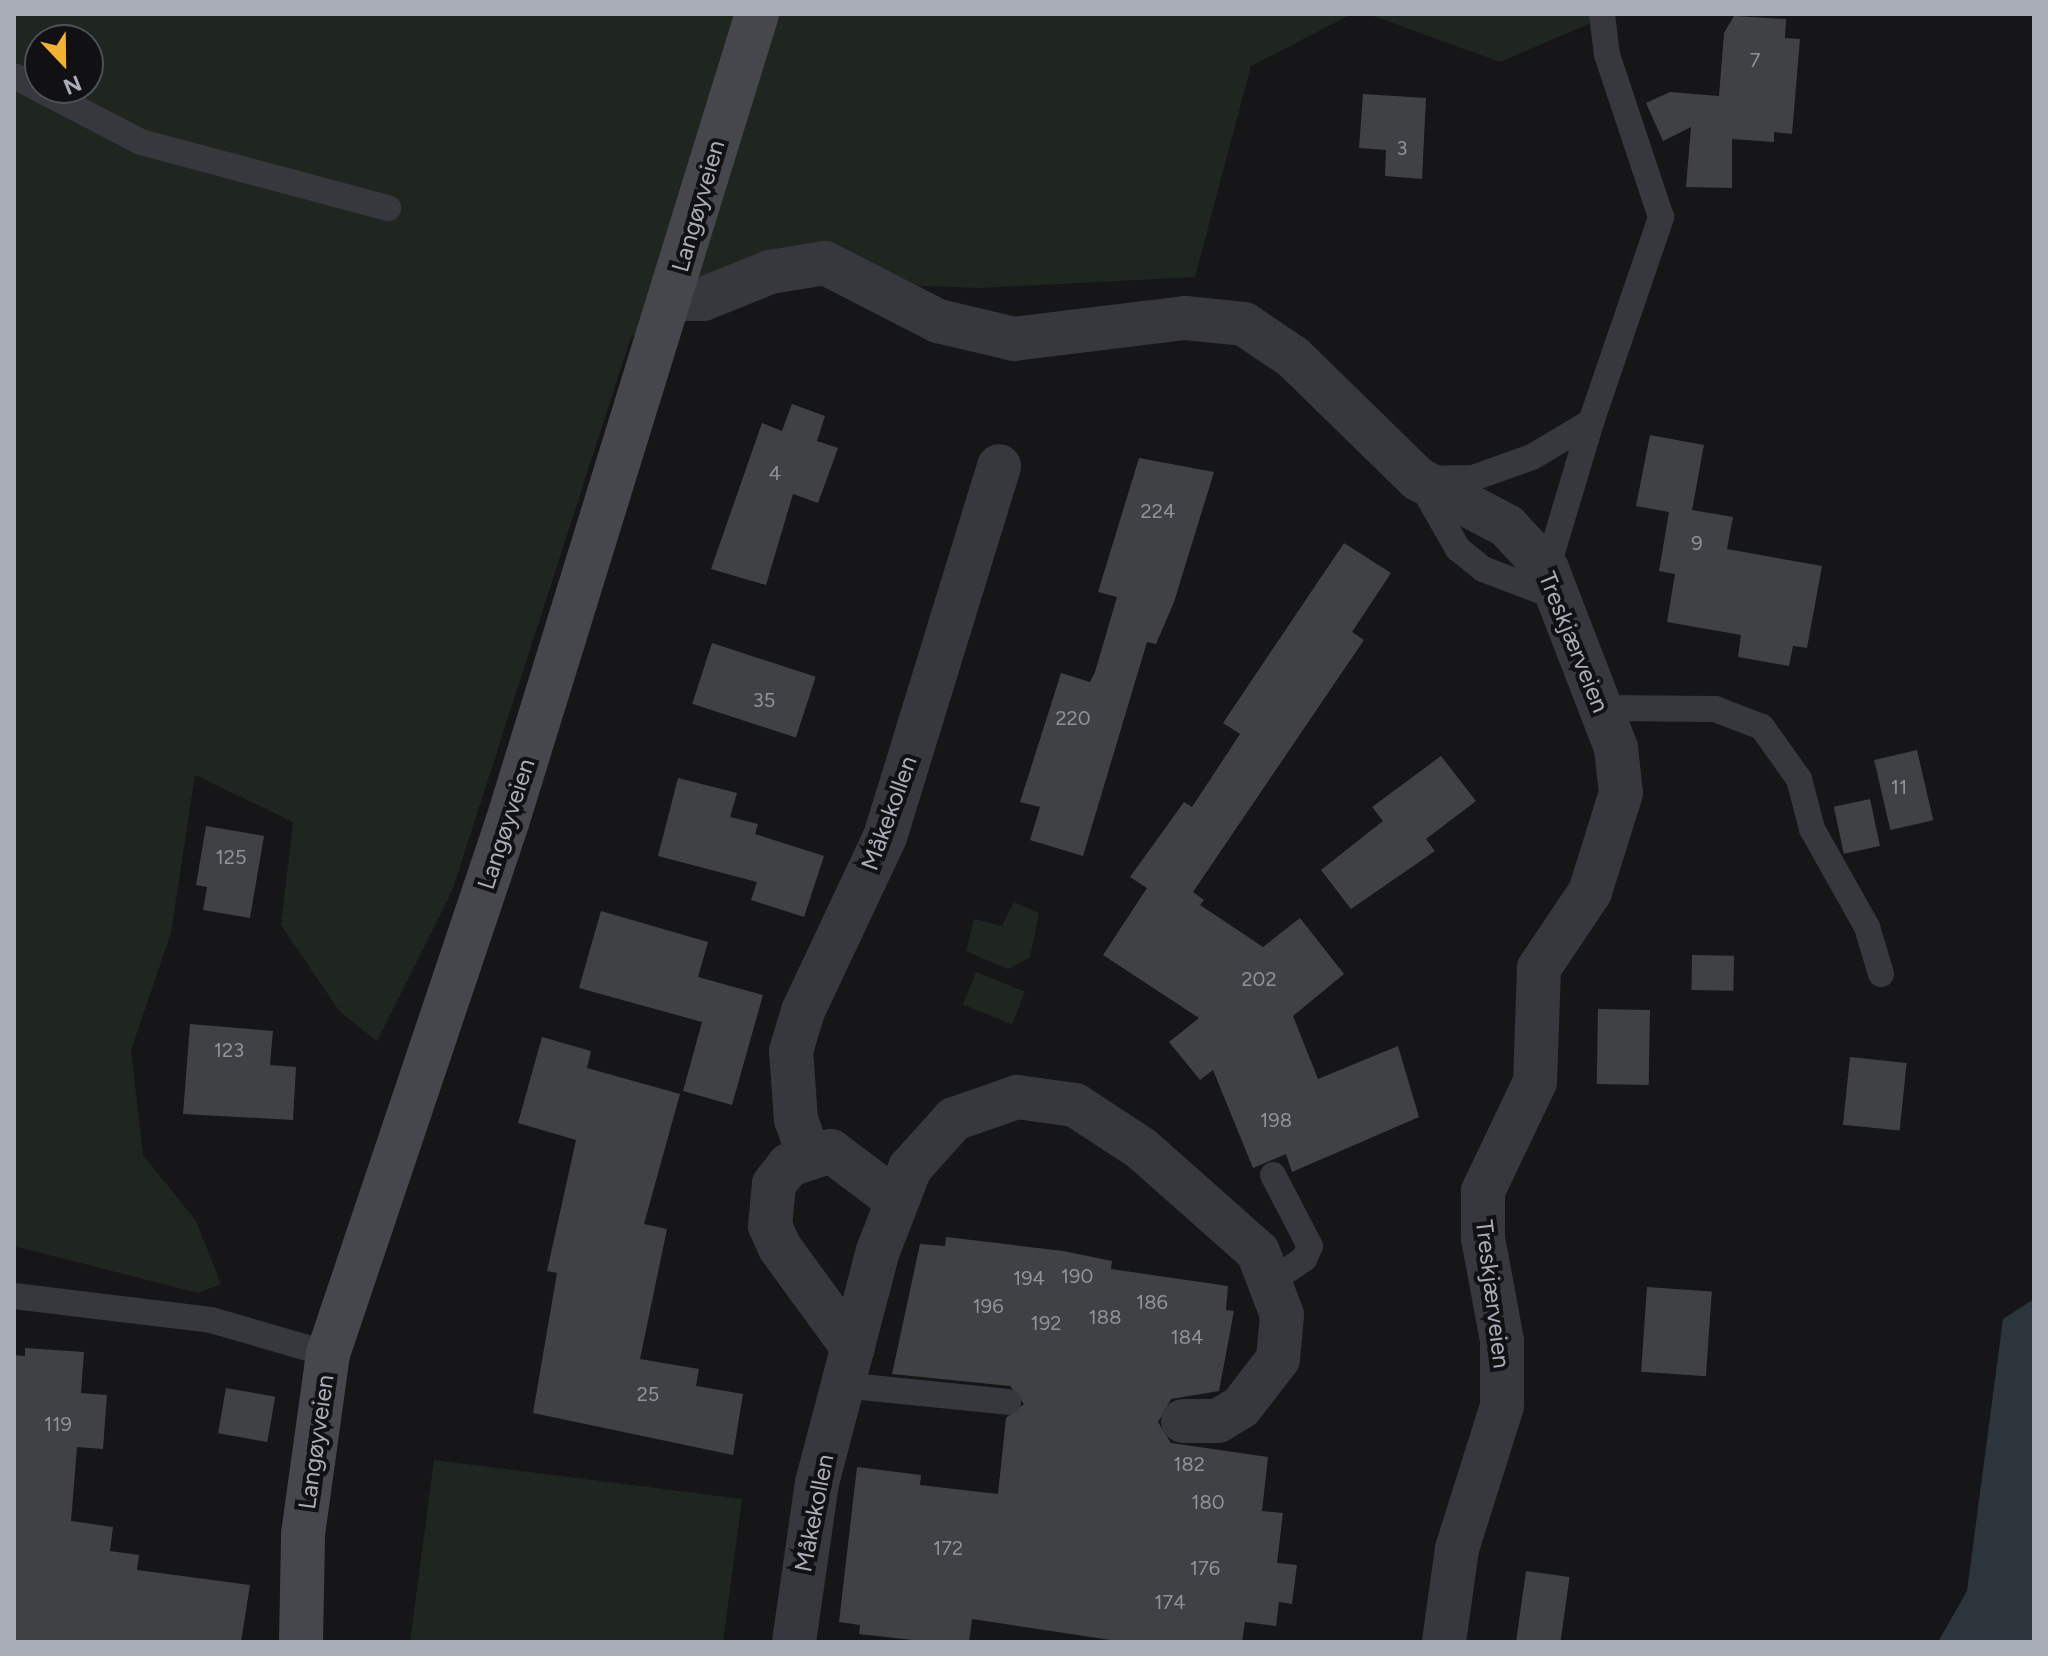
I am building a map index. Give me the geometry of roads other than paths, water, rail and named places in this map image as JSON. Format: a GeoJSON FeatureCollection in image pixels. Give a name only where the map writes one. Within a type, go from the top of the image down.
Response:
{"type":"FeatureCollection","features":[{"type":"Feature","properties":{"kind":"main road","name":"Langøyveien"},"geometry":{"type":"LineString","coordinates":[[301,1642],[303,1534],[328,1354],[392,1168],[671,299],[757,14]]}},
{"type":"Feature","properties":{"kind":"street","name":"Treskjærveien"},"geometry":{"type":"LineString","coordinates":[[671,299],[703,299],[770,272],[825,263],[938,321],[1014,339],[1185,318],[1244,324],[1293,357],[1418,479],[1507,526],[1552,583],[1622,768],[1614,826],[1590,892],[1539,968],[1535,1082],[1483,1191],[1483,1238],[1502,1341],[1502,1406],[1457,1549],[1444,1642]]}},
{"type":"Feature","properties":{"kind":"street","name":"Måkekollen"},"geometry":{"type":"LineString","coordinates":[[808,1154],[796,1120],[791,1051],[803,1011],[885,837],[999,466]]}},
{"type":"Feature","properties":{"kind":"street","name":"Måkekollen"},"geometry":{"type":"LineString","coordinates":[[794,1642],[817,1483],[847,1366],[896,1200],[930,1141],[954,1119],[1017,1097],[1045,1097],[1075,1105],[1142,1149],[1231,1224],[1274,1279],[1282,1315],[1269,1372],[1241,1407],[1218,1421],[1183,1421]]}},
{"type":"Feature","properties":{"kind":"street"},"geometry":{"type":"LineString","coordinates":[[847,1366],[770,1226],[774,1184],[808,1154],[831,1151],[855,1162],[896,1200]]}},
{"type":"Feature","properties":{"kind":"lane"},"geometry":{"type":"LineString","coordinates":[[1552,583],[1591,422],[1661,217],[1607,55],[1602,14]]}},
{"type":"Feature","properties":{"kind":"lane"},"geometry":{"type":"LineString","coordinates":[[14,76],[141,142],[388,208]]}},
{"type":"Feature","properties":{"kind":"lane"},"geometry":{"type":"LineString","coordinates":[[1418,479],[1473,478],[1532,457],[1591,422]]}},
{"type":"Feature","properties":{"kind":"lane"},"geometry":{"type":"LineString","coordinates":[[1601,708],[1715,709],[1762,727],[1799,779],[1812,829],[1867,927],[1881,974]]}},
{"type":"Feature","properties":{"kind":"lane"},"geometry":{"type":"LineString","coordinates":[[1273,1175],[1310,1246],[1304,1259],[1274,1279]]}},
{"type":"Feature","properties":{"kind":"lane"},"geometry":{"type":"LineString","coordinates":[[14,1296],[211,1320],[328,1354]]}},
{"type":"Feature","properties":{"kind":"lane"},"geometry":{"type":"LineString","coordinates":[[847,1366],[1008,1402]]}}]}
